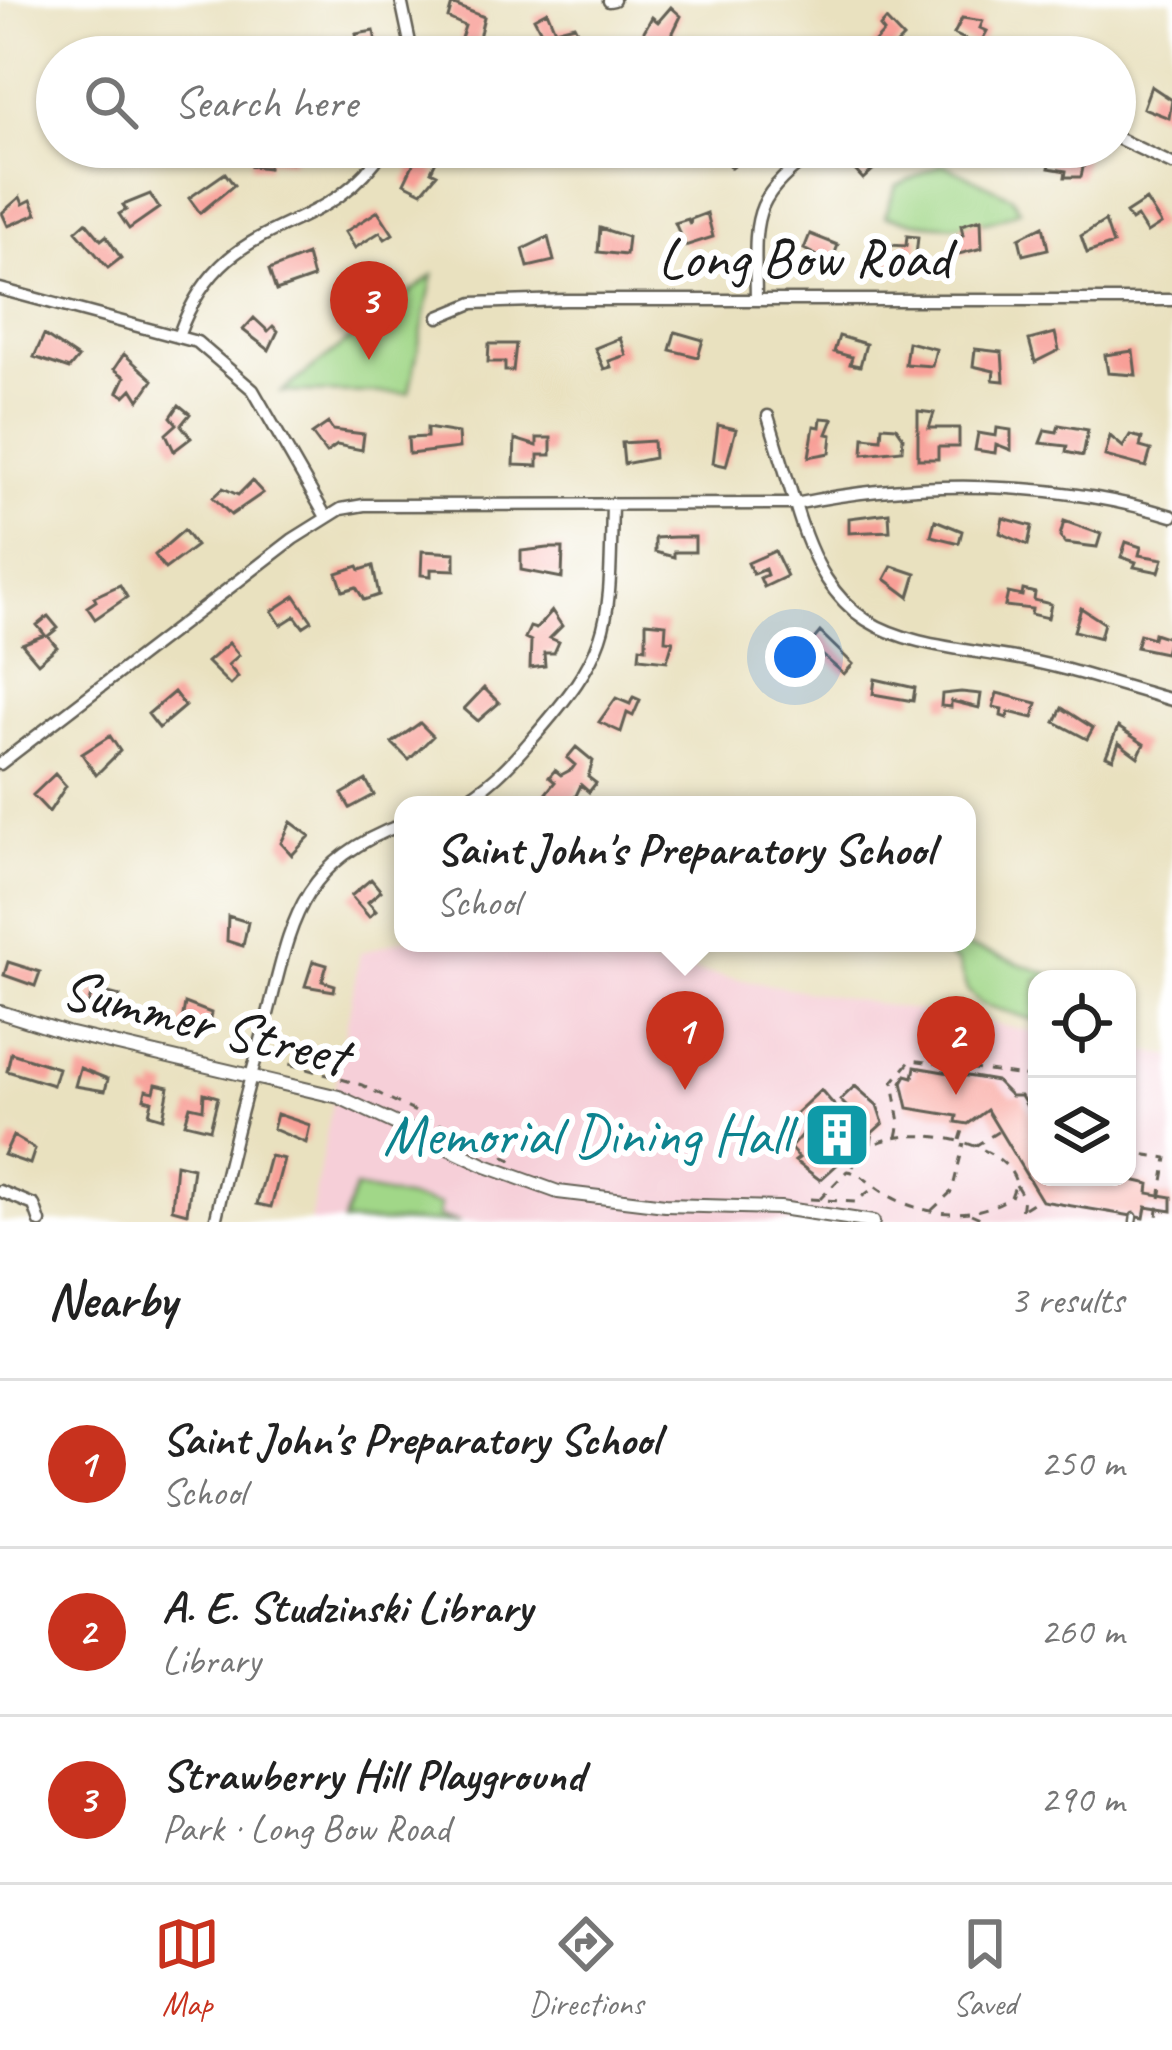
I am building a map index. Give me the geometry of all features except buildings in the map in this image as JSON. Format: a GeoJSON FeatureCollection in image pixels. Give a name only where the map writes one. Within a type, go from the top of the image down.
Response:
{"type":"FeatureCollection","features":[{"type":"Feature","properties":{"kind":"street"},"geometry":{"type":"LineString","coordinates":[[401,0],[409,36]]}},
{"type":"Feature","properties":{"kind":"street"},"geometry":{"type":"LineString","coordinates":[[1136,147],[1172,164]]}},
{"type":"Feature","properties":{"kind":"street"},"geometry":{"type":"LineString","coordinates":[[179,334],[194,300],[220,262],[240,246],[332,201],[364,168]]}},
{"type":"Feature","properties":{"kind":"street"},"geometry":{"type":"LineString","coordinates":[[756,300],[757,216],[770,187],[794,168]]}},
{"type":"Feature","properties":{"kind":"street"},"geometry":{"type":"LineString","coordinates":[[0,289],[197,342],[253,390],[326,517]]}},
{"type":"Feature","properties":{"kind":"street","name":"Long Bow Road"},"geometry":{"type":"LineString","coordinates":[[439,317],[472,303],[1172,300]]}},
{"type":"Feature","properties":{"kind":"street"},"geometry":{"type":"LineString","coordinates":[[768,416],[816,563],[867,622],[893,638],[1036,663],[1172,700]]}},
{"type":"Feature","properties":{"kind":"street"},"geometry":{"type":"LineString","coordinates":[[0,764],[326,517],[364,505],[794,504],[861,490],[1083,491],[1172,516]]}},
{"type":"Feature","properties":{"kind":"street"},"geometry":{"type":"LineString","coordinates":[[469,796],[504,772],[569,698],[596,658],[607,623],[612,504]]}},
{"type":"Feature","properties":{"kind":"street"},"geometry":{"type":"LineString","coordinates":[[215,1222],[281,950],[304,896],[350,848],[394,828]]}},
{"type":"Feature","properties":{"kind":"street","name":"Summer Street"},"geometry":{"type":"LineString","coordinates":[[0,1012],[339,1097],[486,1166],[558,1192],[644,1204],[780,1208],[873,1222]]}},
{"type":"Feature","properties":{"kind":"street"},"geometry":{"type":"LineString","coordinates":[[0,1191],[34,1205],[40,1222]]}},
{"type":"Feature","properties":{"kind":"path"},"geometry":{"type":"LineString","coordinates":[[272,1059],[362,1084],[532,1170]]}},
{"type":"Feature","properties":{"kind":"path"},"geometry":{"type":"LineString","coordinates":[[896,1138],[900,1124],[893,1082],[911,1060],[1028,1079]]}},
{"type":"Feature","properties":{"kind":"path"},"geometry":{"type":"LineString","coordinates":[[925,1221],[929,1211],[952,1192],[964,1124]]}},
{"type":"Feature","properties":{"kind":"path"},"geometry":{"type":"LineString","coordinates":[[974,1147],[999,1131]]}},
{"type":"Feature","properties":{"kind":"path"},"geometry":{"type":"LineString","coordinates":[[870,1146],[873,1132]]}},
{"type":"Feature","properties":{"kind":"path"},"geometry":{"type":"LineString","coordinates":[[852,1171],[858,1154],[896,1138],[962,1142],[1010,1167],[1022,1208],[1020,1222]]}},
{"type":"Feature","properties":{"kind":"path"},"geometry":{"type":"LineString","coordinates":[[850,1148],[858,1154]]}},
{"type":"Feature","properties":{"kind":"path"},"geometry":{"type":"LineString","coordinates":[[1136,1154],[1167,1158],[1156,1222]]}},
{"type":"Feature","properties":{"kind":"path"},"geometry":{"type":"LineString","coordinates":[[852,1171],[904,1203],[929,1211],[970,1212],[1004,1201],[1028,1181]]}},
{"type":"Feature","properties":{"kind":"path"},"geometry":{"type":"LineString","coordinates":[[819,1200],[841,1175],[852,1171]]}},
{"type":"Feature","properties":{"kind":"path"},"geometry":{"type":"LineString","coordinates":[[797,1198],[860,1201],[875,1187]]}},
{"type":"Feature","properties":{"kind":"path"},"geometry":{"type":"LineString","coordinates":[[1022,1208],[1040,1198]]}},
{"type":"Feature","properties":{"kind":"path"},"geometry":{"type":"LineString","coordinates":[[901,1215],[904,1203]]}},
{"type":"Feature","properties":{"kind":"path"},"geometry":{"type":"LineString","coordinates":[[970,1212],[989,1222]]}},
{"type":"Feature","properties":{"kind":"shaded area"},"geometry":{"type":"Polygon","coordinates":[[[394,942],[394,952],[584,952],[1028,1030],[1028,1186],[1136,1186],[1136,1050],[1172,1056],[1172,1222],[310,1222],[360,953],[394,942]]]}},
{"type":"Feature","properties":{"kind":"green space"},"geometry":{"type":"Polygon","coordinates":[[[934,168],[951,168],[1012,197],[1020,210],[987,222],[918,223],[885,216],[896,186],[934,168]]]}},
{"type":"Feature","properties":{"kind":"green space"},"geometry":{"type":"Polygon","coordinates":[[[433,275],[409,393],[282,392],[433,275]]]}},
{"type":"Feature","properties":{"kind":"green space"},"geometry":{"type":"Polygon","coordinates":[[[976,949],[1039,970],[1028,970],[1028,1018],[981,1004],[967,990],[958,963],[941,952],[976,949]]]}},
{"type":"Feature","properties":{"kind":"green space"},"geometry":{"type":"Polygon","coordinates":[[[355,1188],[440,1205],[438,1217],[460,1222],[343,1222],[355,1188]]]}},
{"type":"Feature","properties":{"kind":"place","name":"Strawberry Hill Playground"},"geometry":{"type":"Point","coordinates":[369,360]}},
{"type":"Feature","properties":{"kind":"place","name":"Saint John's Preparatory School"},"geometry":{"type":"Point","coordinates":[685,1090]}},
{"type":"Feature","properties":{"kind":"place","name":"A. E. Studzinski Library"},"geometry":{"type":"Point","coordinates":[956,1095]}},
{"type":"Feature","properties":{"kind":"place","name":"Memorial Dining Hall"},"geometry":{"type":"Point","coordinates":[837,1135]}}]}
